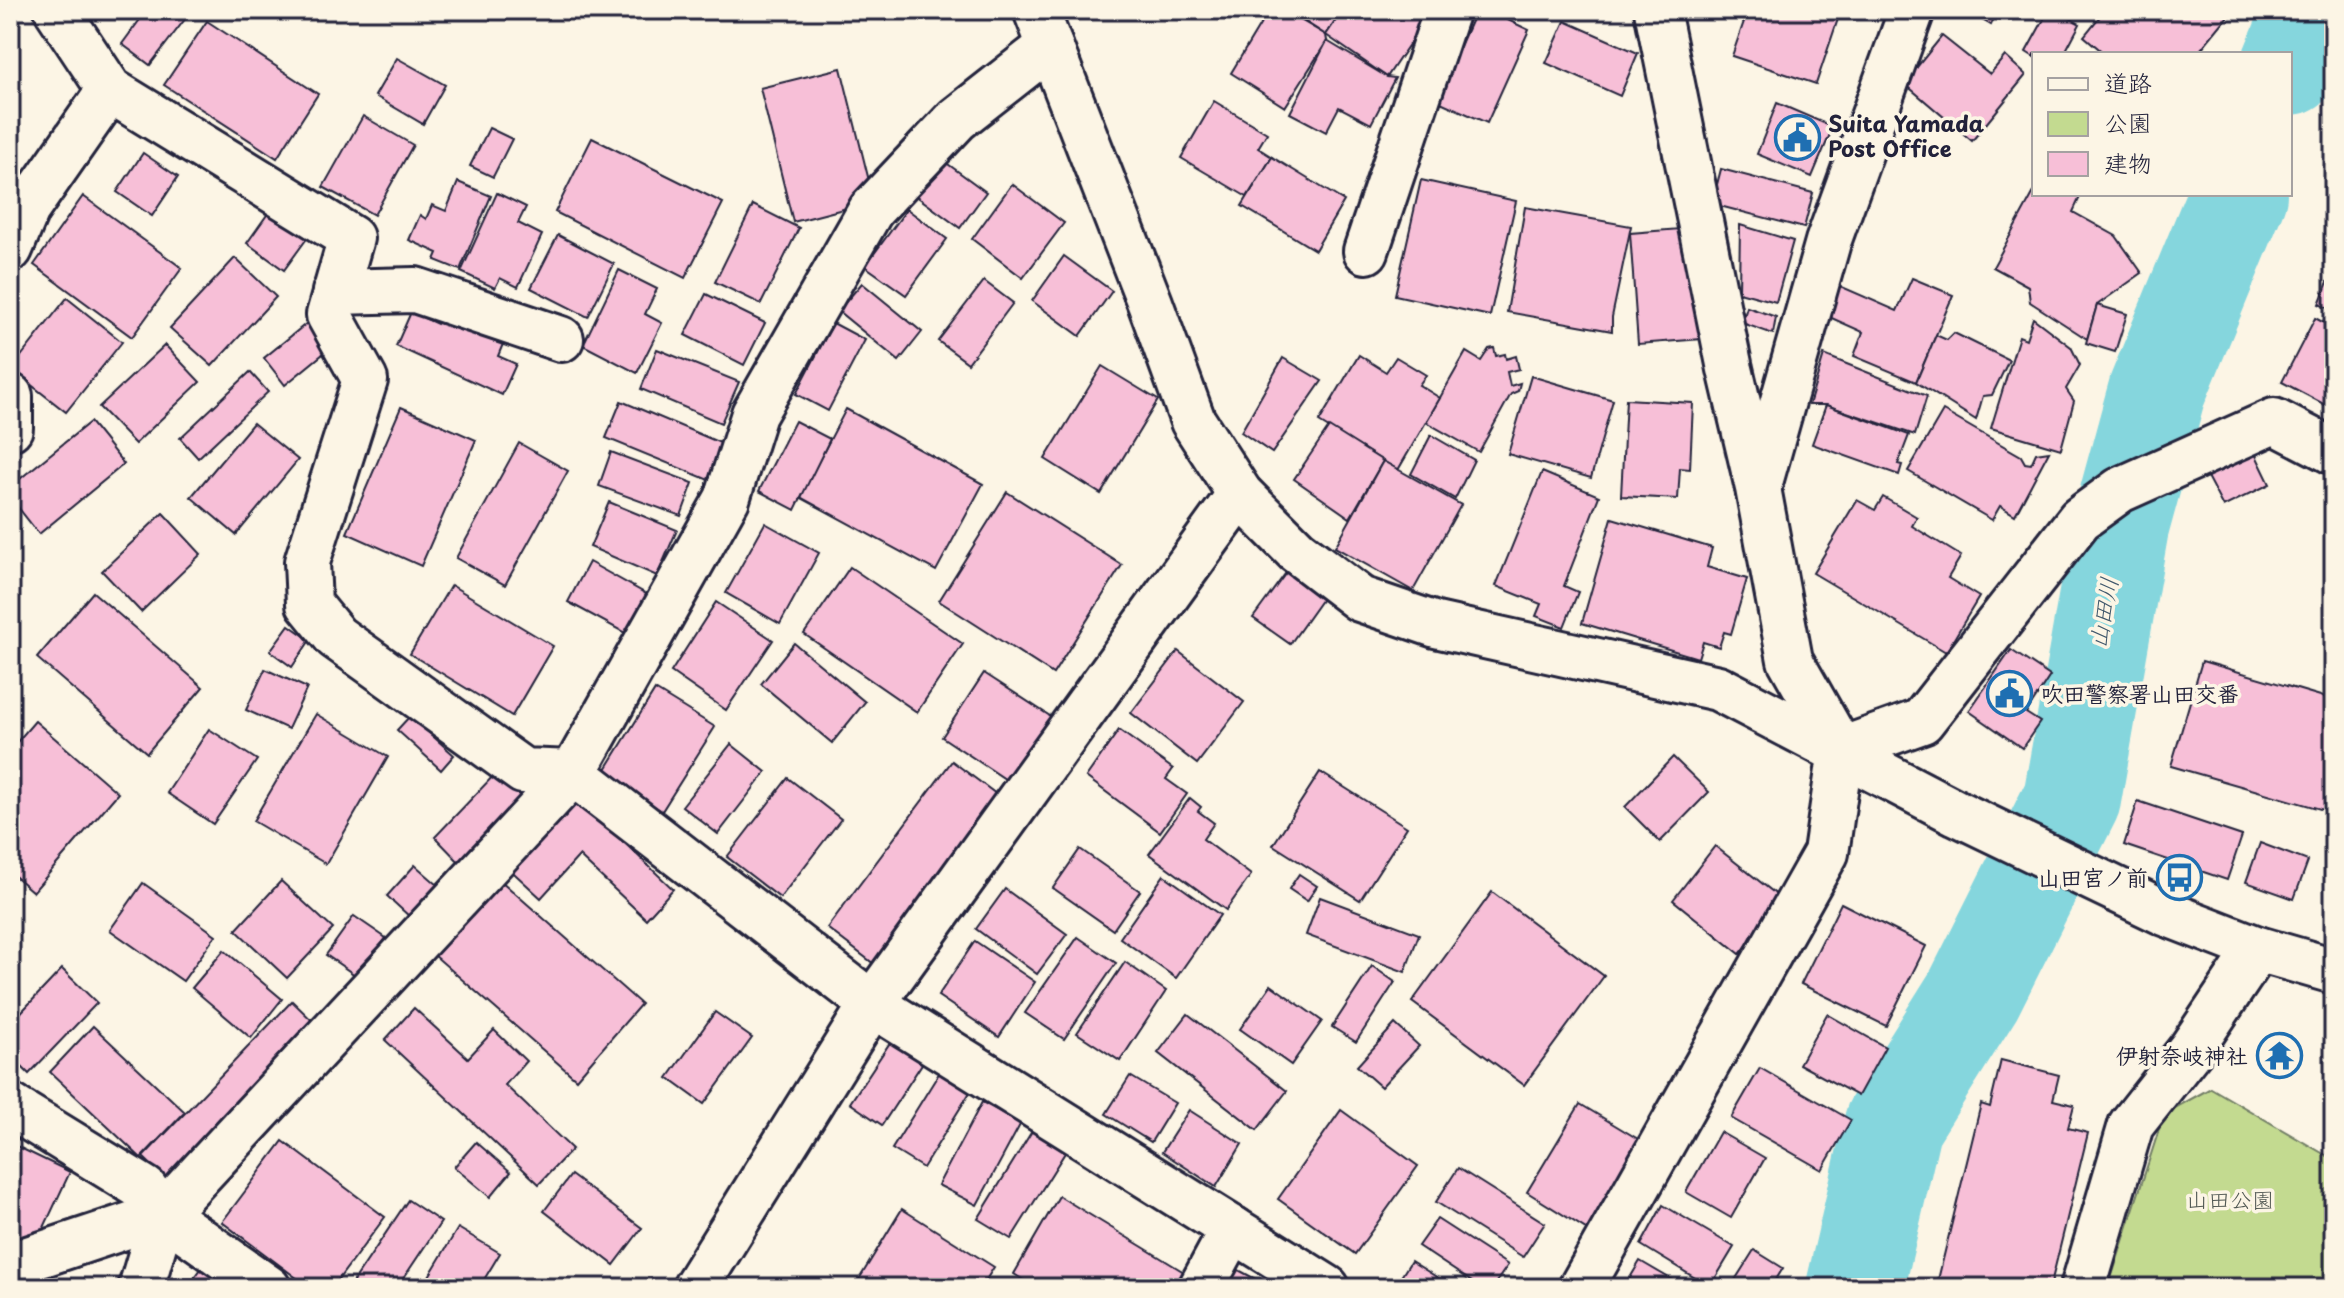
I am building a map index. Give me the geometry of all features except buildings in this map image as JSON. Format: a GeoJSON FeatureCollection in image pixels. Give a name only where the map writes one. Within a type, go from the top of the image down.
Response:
{"type":"FeatureCollection","features":[{"type":"Feature","properties":{"kind":"street"},"geometry":{"type":"LineString","coordinates":[[57,10],[110,90],[351,238],[329,315],[365,380],[307,562],[309,604],[336,637],[523,771],[573,773],[872,1004],[1327,1288]]}},
{"type":"Feature","properties":{"kind":"street"},"geometry":{"type":"LineString","coordinates":[[1366,251],[1447,10]]}},
{"type":"Feature","properties":{"kind":"street"},"geometry":{"type":"LineString","coordinates":[[1581,1288],[1826,853],[1841,750],[1790,660],[1758,488],[1730,369],[1657,10]]}},
{"type":"Feature","properties":{"kind":"street"},"geometry":{"type":"LineString","coordinates":[[1758,488],[1828,242],[1912,10]]}},
{"type":"Feature","properties":{"kind":"street"},"geometry":{"type":"LineString","coordinates":[[141,1288],[163,1214],[573,773],[727,499],[754,414],[871,210],[1043,28],[1193,421],[1240,494],[1297,551],[1360,599],[1436,625],[1718,688],[1989,829],[2165,913],[2258,949],[2334,971]]}},
{"type":"Feature","properties":{"kind":"street"},"geometry":{"type":"LineString","coordinates":[[10,249],[27,209],[110,90]]}},
{"type":"Feature","properties":{"kind":"street"},"geometry":{"type":"LineString","coordinates":[[335,292],[415,290],[561,339]]}},
{"type":"Feature","properties":{"kind":"street"},"geometry":{"type":"LineString","coordinates":[[10,396],[10,428]]}},
{"type":"Feature","properties":{"kind":"street"},"geometry":{"type":"LineString","coordinates":[[1841,750],[1922,721],[2080,519],[2120,490],[2274,421],[2334,452]]}},
{"type":"Feature","properties":{"kind":"street"},"geometry":{"type":"LineString","coordinates":[[695,1288],[872,1004],[1240,494]]}},
{"type":"Feature","properties":{"kind":"street"},"geometry":{"type":"LineString","coordinates":[[2083,1288],[2131,1125],[2191,1049],[2258,949]]}},
{"type":"Feature","properties":{"kind":"street"},"geometry":{"type":"LineString","coordinates":[[10,1106],[145,1189],[163,1214],[268,1288]]}},
{"type":"Feature","properties":{"kind":"street"},"geometry":{"type":"LineString","coordinates":[[10,1265],[163,1214]]}},
{"type":"Feature","properties":{"kind":"street"},"geometry":{"type":"LineString","coordinates":[[1201,1288],[1233,1229]]}},
{"type":"Feature","properties":{"kind":"green space","name":"山田公園"},"geometry":{"type":"Polygon","coordinates":[[[2211,1088],[2334,1160],[2334,1288],[2108,1288],[2164,1114],[2211,1088]]]}},
{"type":"Feature","properties":{"kind":"waterway","name":"山田川"},"geometry":{"type":"LineString","coordinates":[[2292,61],[2313,10]]}},
{"type":"Feature","properties":{"kind":"waterway","name":"山田川"},"geometry":{"type":"LineString","coordinates":[[1855,1288],[1893,1123],[1974,994],[2072,799],[2120,527],[2157,391],[2237,196]]}},
{"type":"Feature","properties":{"kind":"place","name":"Suita Yamada Post Office"},"geometry":{"type":"Point","coordinates":[1797,137]}},
{"type":"Feature","properties":{"kind":"place","name":"吹田警察署山田交番"},"geometry":{"type":"Point","coordinates":[2010,694]}},
{"type":"Feature","properties":{"kind":"place","name":"山田宮ノ前"},"geometry":{"type":"Point","coordinates":[2179,878]}},
{"type":"Feature","properties":{"kind":"place","name":"伊射奈岐神社"},"geometry":{"type":"Point","coordinates":[2279,1056]}}]}
